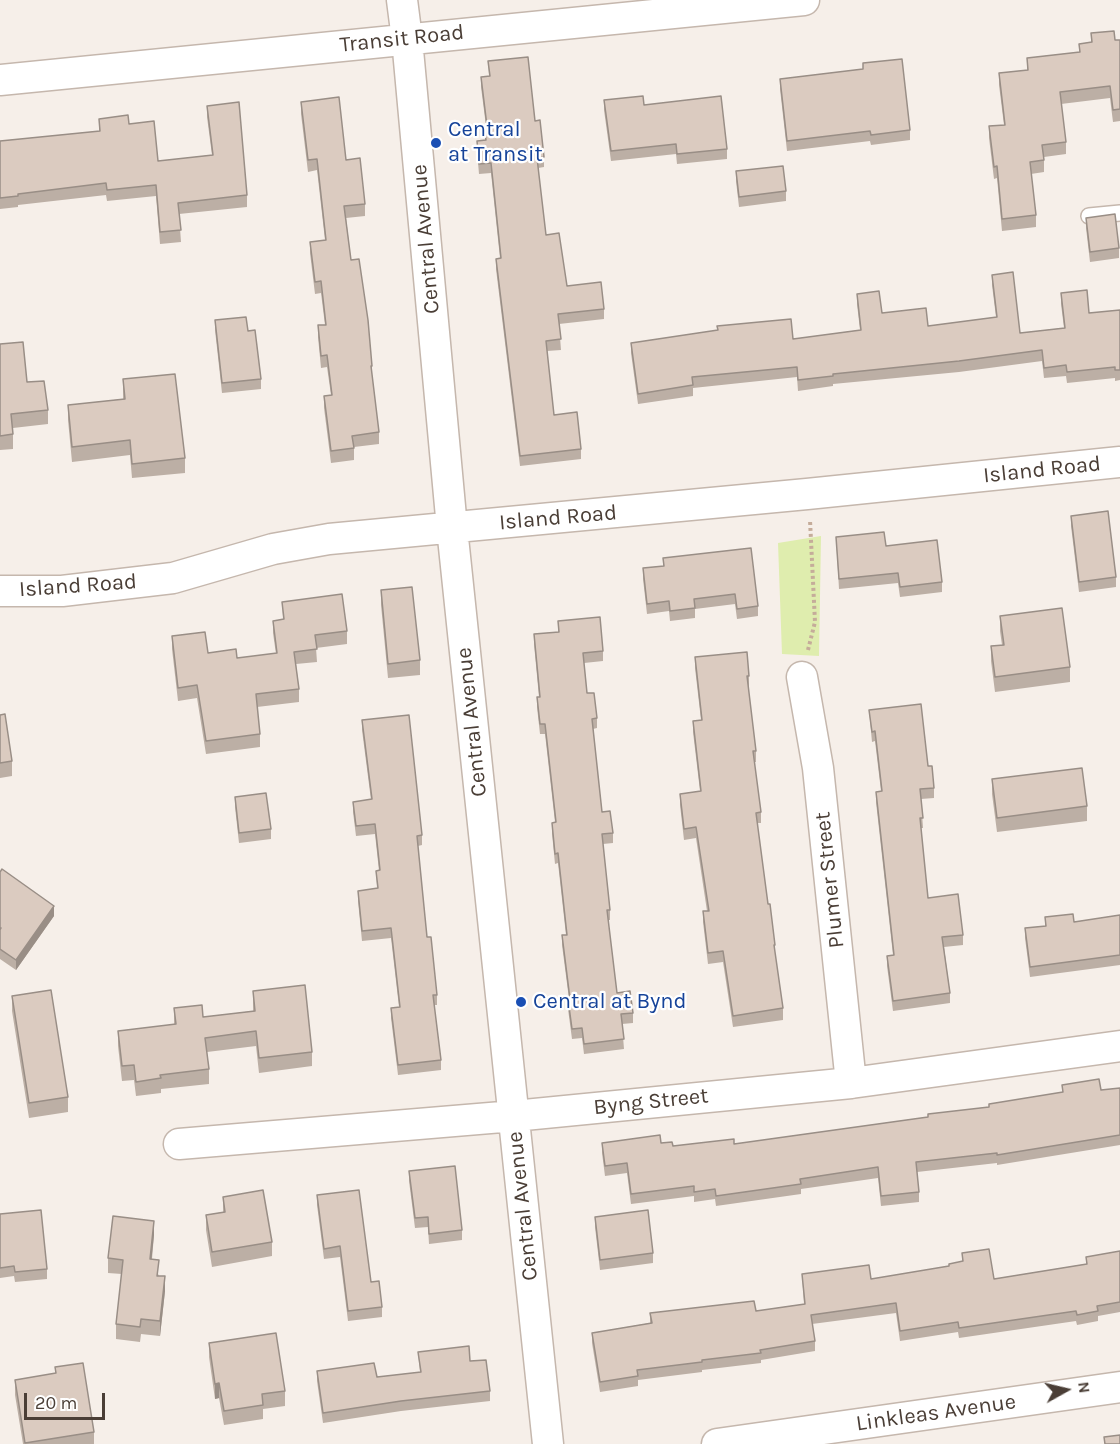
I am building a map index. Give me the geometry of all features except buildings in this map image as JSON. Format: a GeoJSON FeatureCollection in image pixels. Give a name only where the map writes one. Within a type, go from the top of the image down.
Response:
{"type":"FeatureCollection","features":[{"type":"Feature","properties":{"kind":"street","name":"Central Avenue"},"geometry":{"type":"LineString","coordinates":[[402,0],[452,528],[548,1444]]}},
{"type":"Feature","properties":{"kind":"street","name":"Transit Road"},"geometry":{"type":"LineString","coordinates":[[0,80],[804,0]]}},
{"type":"Feature","properties":{"kind":"street","name":"Island Road"},"geometry":{"type":"LineString","coordinates":[[0,591],[62,591],[173,578],[273,549],[329,540],[1120,462]]}},
{"type":"Feature","properties":{"kind":"street","name":"Plumer Street"},"geometry":{"type":"LineString","coordinates":[[805,666],[851,1083]]}},
{"type":"Feature","properties":{"kind":"street","name":"Byng Street"},"geometry":{"type":"LineString","coordinates":[[179,1144],[514,1116],[851,1083],[1120,1046]]}},
{"type":"Feature","properties":{"kind":"street","name":"Linkleas Avenue"},"geometry":{"type":"LineString","coordinates":[[717,1444],[1120,1387]]}},
{"type":"Feature","properties":{"kind":"lane"},"geometry":{"type":"LineString","coordinates":[[1089,216],[1120,213]]}},
{"type":"Feature","properties":{"kind":"path"},"geometry":{"type":"LineString","coordinates":[[805,666],[815,622],[812,532],[807,494]]}},
{"type":"Feature","properties":{"kind":"green space"},"geometry":{"type":"Polygon","coordinates":[[[821,536],[819,656],[782,654],[778,543],[821,536]]]}},
{"type":"Feature","properties":{"kind":"place","name":"Central at Transit"},"geometry":{"type":"Point","coordinates":[436,143]}},
{"type":"Feature","properties":{"kind":"place","name":"Central at Bynd"},"geometry":{"type":"Point","coordinates":[521,1002]}}]}
